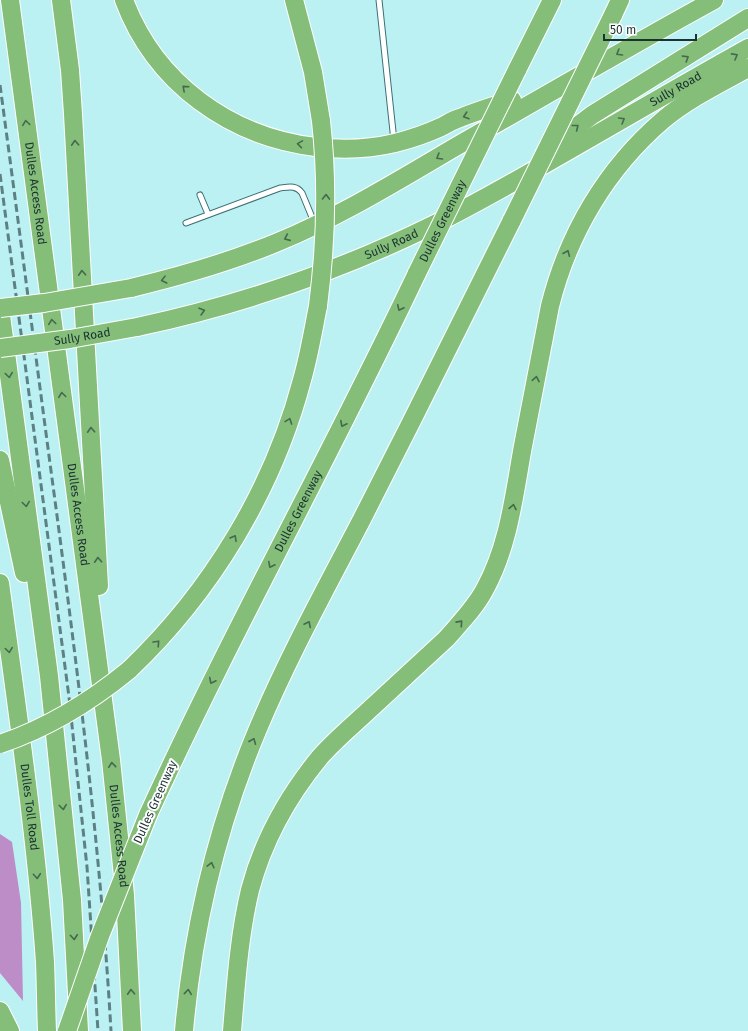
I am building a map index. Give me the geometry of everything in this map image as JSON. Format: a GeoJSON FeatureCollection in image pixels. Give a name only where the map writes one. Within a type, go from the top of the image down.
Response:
{"type":"FeatureCollection","features":[{"type":"Feature","properties":{"kind":"highway","name":"Dulles Access Road"},"geometry":{"type":"LineString","coordinates":[[10,0],[105,711],[123,868],[132,1031]]}},
{"type":"Feature","properties":{"kind":"highway"},"geometry":{"type":"LineString","coordinates":[[61,0],[70,70],[73,114],[105,711]]}},
{"type":"Feature","properties":{"kind":"highway"},"geometry":{"type":"LineString","coordinates":[[124,0],[133,22],[162,66],[187,91],[199,101],[240,126],[282,141],[314,146],[354,148],[394,144],[425,134],[459,118],[569,81]]}},
{"type":"Feature","properties":{"kind":"highway"},"geometry":{"type":"LineString","coordinates":[[0,744],[38,729],[79,707],[110,686],[130,670],[163,636],[195,597],[223,558],[249,512],[273,463],[294,408],[308,356],[318,306],[323,260],[325,165],[321,121],[313,72],[294,0]]}},
{"type":"Feature","properties":{"kind":"highway","name":"Dulles Greenway"},"geometry":{"type":"LineString","coordinates":[[66,1031],[109,914],[148,815],[208,689],[360,390],[552,0]]}},
{"type":"Feature","properties":{"kind":"highway"},"geometry":{"type":"LineString","coordinates":[[79,1031],[75,945],[49,676],[0,308],[44,303],[131,288],[233,260],[279,242],[380,191],[569,81],[714,0]]}},
{"type":"Feature","properties":{"kind":"highway"},"geometry":{"type":"LineString","coordinates":[[184,1031],[193,955],[205,889],[233,793],[257,730],[287,665],[454,337],[617,7]]}},
{"type":"Feature","properties":{"kind":"highway"},"geometry":{"type":"LineString","coordinates":[[491,195],[513,180],[563,137],[592,115],[748,18]]}},
{"type":"Feature","properties":{"kind":"highway","name":"Sully Road"},"geometry":{"type":"LineString","coordinates":[[0,348],[70,339],[174,319],[240,300],[347,263],[405,238],[491,195],[748,48]]}},
{"type":"Feature","properties":{"kind":"highway"},"geometry":{"type":"LineString","coordinates":[[232,1031],[241,940],[250,890],[263,850],[282,811],[294,791],[321,756],[446,639],[478,601],[493,575],[512,515],[553,294],[562,264],[582,221],[602,188],[617,169],[631,152],[664,120],[692,100],[748,68]]}},
{"type":"Feature","properties":{"kind":"highway"},"geometry":{"type":"LineString","coordinates":[[0,460],[27,586],[40,678],[58,768]]}},
{"type":"Feature","properties":{"kind":"highway","name":"Dulles Toll Road"},"geometry":{"type":"LineString","coordinates":[[0,583],[27,785],[37,873],[45,962],[48,1031]]}},
{"type":"Feature","properties":{"kind":"highway"},"geometry":{"type":"LineString","coordinates":[[0,1011],[10,1031]]}},
{"type":"Feature","properties":{"kind":"lane"},"geometry":{"type":"LineString","coordinates":[[379,0],[394,144]]}},
{"type":"Feature","properties":{"kind":"lane"},"geometry":{"type":"LineString","coordinates":[[186,222],[280,188],[295,186],[302,193],[315,225]]}},
{"type":"Feature","properties":{"kind":"lane"},"geometry":{"type":"LineString","coordinates":[[200,195],[208,214]]}},
{"type":"Feature","properties":{"kind":"shaded area"},"geometry":{"type":"Polygon","coordinates":[[[0,834],[12,842],[21,903],[23,1001],[0,973],[0,834]]]}},
{"type":"Feature","properties":{"kind":"railway"},"geometry":{"type":"LineString","coordinates":[[0,85],[81,704],[95,834],[107,965],[111,1031]]}},
{"type":"Feature","properties":{"kind":"railway"},"geometry":{"type":"LineString","coordinates":[[0,174],[69,697],[87,867],[98,1031]]}}]}
